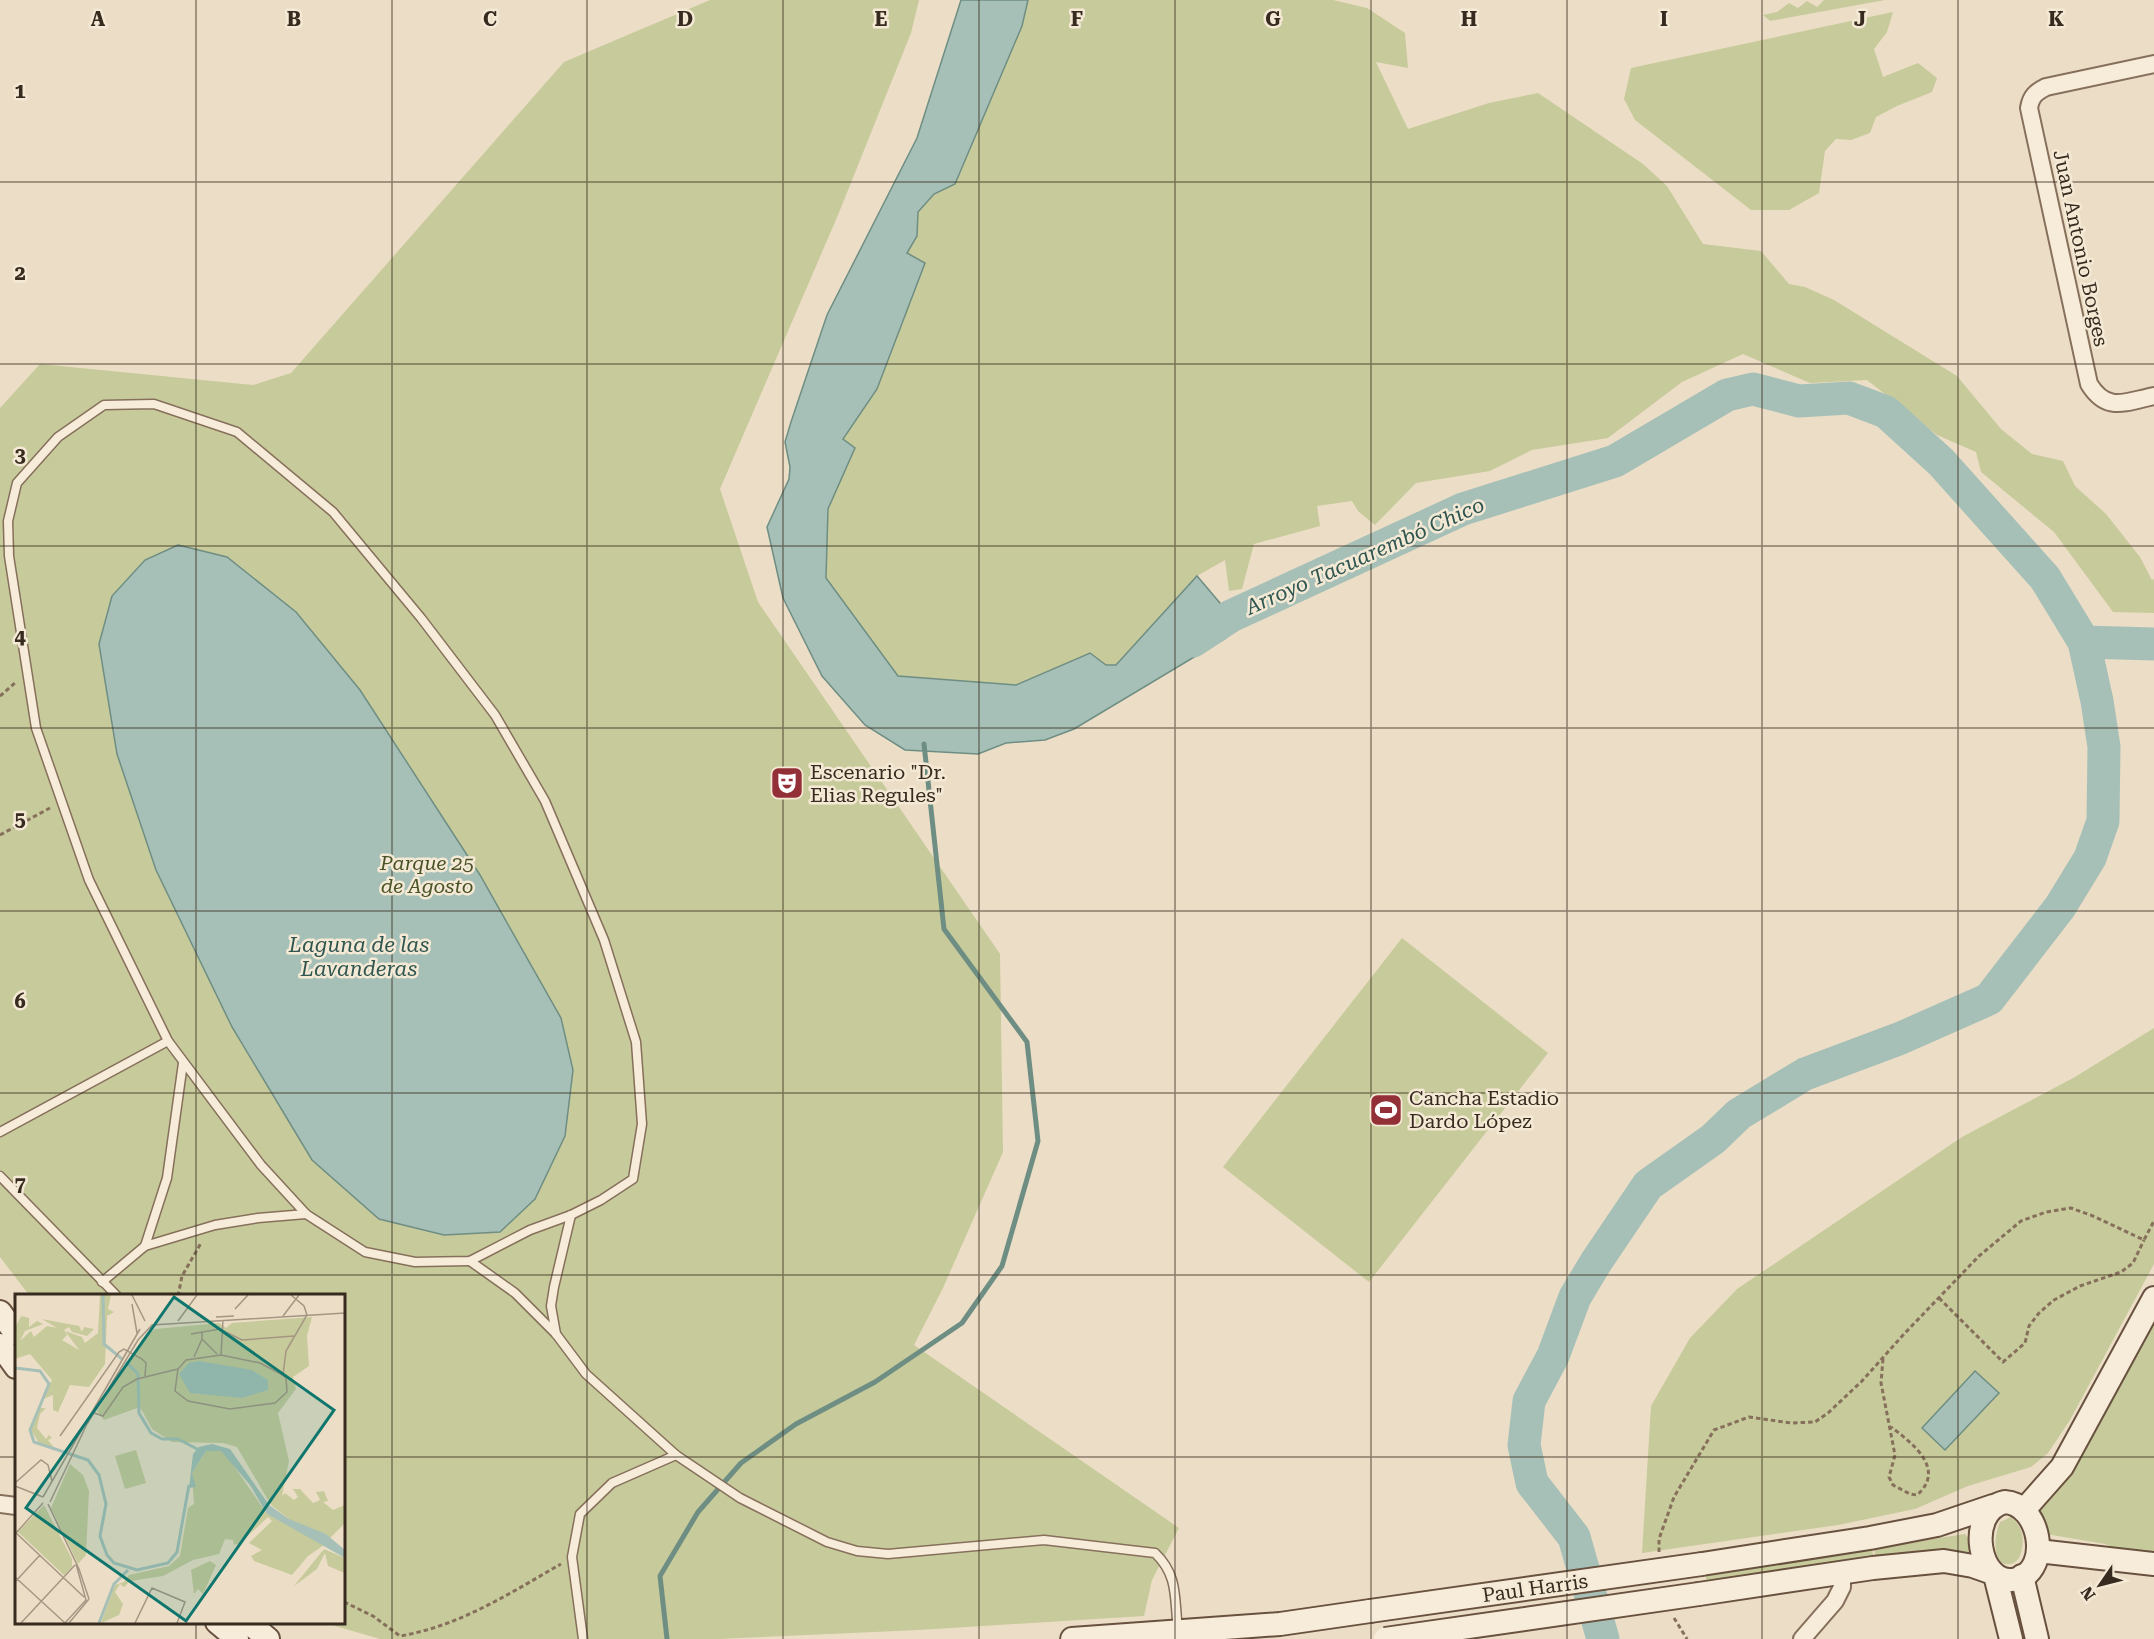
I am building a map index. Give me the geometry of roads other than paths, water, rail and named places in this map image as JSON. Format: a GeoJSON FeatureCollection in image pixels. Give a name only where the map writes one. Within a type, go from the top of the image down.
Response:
{"type":"FeatureCollection","features":[{"type":"Feature","properties":{"kind":"main road"},"geometry":{"type":"LineString","coordinates":[[2024,1510],[2062,1467],[2154,1298]]}},
{"type":"Feature","properties":{"kind":"main road"},"geometry":{"type":"LineString","coordinates":[[0,1312],[15,1333]]}},
{"type":"Feature","properties":{"kind":"main road"},"geometry":{"type":"LineString","coordinates":[[0,1345],[15,1366]]}},
{"type":"Feature","properties":{"kind":"main road"},"geometry":{"type":"LineString","coordinates":[[1994,1574],[2010,1579],[2022,1576],[2034,1563],[2038,1551],[2035,1528],[2024,1510],[2011,1502],[1993,1506],[1986,1514],[1981,1532],[1986,1564],[1994,1574],[2011,1639]]}},
{"type":"Feature","properties":{"kind":"main road","name":"Paul Harris"},"geometry":{"type":"LineString","coordinates":[[1072,1639],[1178,1636],[1280,1624],[1702,1564],[1926,1527],[1993,1506]]}},
{"type":"Feature","properties":{"kind":"main road"},"geometry":{"type":"LineString","coordinates":[[2038,1551],[2154,1564]]}},
{"type":"Feature","properties":{"kind":"main road","name":"Paul Harris"},"geometry":{"type":"LineString","coordinates":[[1385,1639],[1842,1573],[1944,1561],[1973,1566],[1994,1574]]}},
{"type":"Feature","properties":{"kind":"main road"},"geometry":{"type":"LineString","coordinates":[[2022,1576],[2037,1639]]}},
{"type":"Feature","properties":{"kind":"main road"},"geometry":{"type":"LineString","coordinates":[[218,1624],[237,1639]]}},
{"type":"Feature","properties":{"kind":"main road"},"geometry":{"type":"LineString","coordinates":[[249,1624],[268,1639]]}},
{"type":"Feature","properties":{"kind":"street","name":"Juan Antonio Borges"},"geometry":{"type":"LineString","coordinates":[[2154,64],[2046,87],[2036,92],[2031,99],[2030,108],[2089,384],[2103,401],[2115,404],[2154,396]]}},
{"type":"Feature","properties":{"kind":"street"},"geometry":{"type":"LineString","coordinates":[[0,1504],[15,1506]]}},
{"type":"Feature","properties":{"kind":"street"},"geometry":{"type":"LineString","coordinates":[[1802,1639],[1835,1601],[1842,1587],[1842,1573]]}},
{"type":"Feature","properties":{"kind":"lane"},"geometry":{"type":"LineString","coordinates":[[154,404],[237,432],[333,512],[421,618],[495,715],[545,801],[604,940],[636,1042],[642,1124],[633,1179],[601,1200],[571,1215],[530,1230],[470,1261],[415,1262],[365,1252],[306,1214],[261,1165],[168,1041],[89,880],[36,728],[4,523],[17,483],[58,437],[104,405],[154,404]]}},
{"type":"Feature","properties":{"kind":"lane"},"geometry":{"type":"LineString","coordinates":[[0,1132],[168,1041]]}},
{"type":"Feature","properties":{"kind":"lane"},"geometry":{"type":"LineString","coordinates":[[145,1246],[167,1178],[183,1063]]}},
{"type":"Feature","properties":{"kind":"lane"},"geometry":{"type":"LineString","coordinates":[[0,1176],[115,1294]]}},
{"type":"Feature","properties":{"kind":"lane"},"geometry":{"type":"LineString","coordinates":[[102,1282],[145,1246],[215,1225],[306,1214]]}},
{"type":"Feature","properties":{"kind":"lane"},"geometry":{"type":"LineString","coordinates":[[556,1334],[551,1306],[571,1215]]}},
{"type":"Feature","properties":{"kind":"lane"},"geometry":{"type":"LineString","coordinates":[[470,1261],[515,1293],[556,1334],[586,1374],[676,1455],[740,1498],[827,1542],[856,1551],[888,1554],[1044,1540],[1155,1553],[1170,1572],[1175,1593],[1178,1636]]}},
{"type":"Feature","properties":{"kind":"lane"},"geometry":{"type":"LineString","coordinates":[[583,1639],[572,1557],[579,1514],[612,1482],[676,1455]]}},
{"type":"Feature","properties":{"kind":"water"},"geometry":{"type":"Polygon","coordinates":[[[961,0],[1028,0],[1022,26],[955,184],[934,194],[918,212],[917,236],[907,253],[925,263],[877,389],[843,439],[855,448],[828,509],[826,578],[898,676],[1016,685],[1090,653],[1106,665],[1116,665],[1197,576],[1231,616],[1226,638],[1074,729],[1045,740],[1006,743],[978,754],[905,750],[865,725],[822,676],[783,598],[767,527],[789,479],[790,467],[785,442],[827,315],[917,138],[961,0]]]}},
{"type":"Feature","properties":{"kind":"water","name":"Laguna de las Lavanderas"},"geometry":{"type":"Polygon","coordinates":[[[178,545],[227,557],[296,612],[360,690],[480,875],[561,1018],[573,1070],[565,1136],[535,1199],[500,1232],[444,1235],[379,1219],[312,1160],[232,1027],[156,870],[117,754],[99,644],[112,596],[145,560],[178,545]]]}},
{"type":"Feature","properties":{"kind":"water"},"geometry":{"type":"Polygon","coordinates":[[[1975,1371],[1999,1393],[1945,1450],[1922,1428],[1975,1371]]]}},
{"type":"Feature","properties":{"kind":"waterway","name":"Arroyo Tacuarembó Chico"},"geometry":{"type":"LineString","coordinates":[[1193,641],[1231,616],[1463,509],[1615,461],[1727,395],[1753,389],[1799,401],[1849,398],[1886,412],[1941,462],[2045,578],[2084,642],[2104,747],[2103,821],[2090,858],[2060,907],[1989,999],[1901,1038],[1805,1074],[1739,1114],[1713,1139],[1648,1185],[1575,1297],[1553,1356],[1529,1401],[1524,1445],[1532,1483],[1574,1537],[1603,1639]]}},
{"type":"Feature","properties":{"kind":"waterway"},"geometry":{"type":"LineString","coordinates":[[2084,642],[2154,644]]}},
{"type":"Feature","properties":{"kind":"waterway"},"geometry":{"type":"LineString","coordinates":[[667,1639],[660,1576],[698,1512],[741,1463],[796,1424],[875,1382],[962,1323],[1002,1266],[1038,1141],[1027,1042],[944,929],[924,744]]}},
{"type":"Feature","properties":{"kind":"place","name":"Escenario \"Dr. Elias Regules\""},"geometry":{"type":"Point","coordinates":[787,783]}},
{"type":"Feature","properties":{"kind":"place","name":"Cancha Estadio Dardo López"},"geometry":{"type":"Point","coordinates":[1386,1110]}},
{"type":"Feature","properties":{"kind":"park label","name":"Parque 25 de Agosto"},"geometry":{"type":"Point","coordinates":[427,874]}}]}
